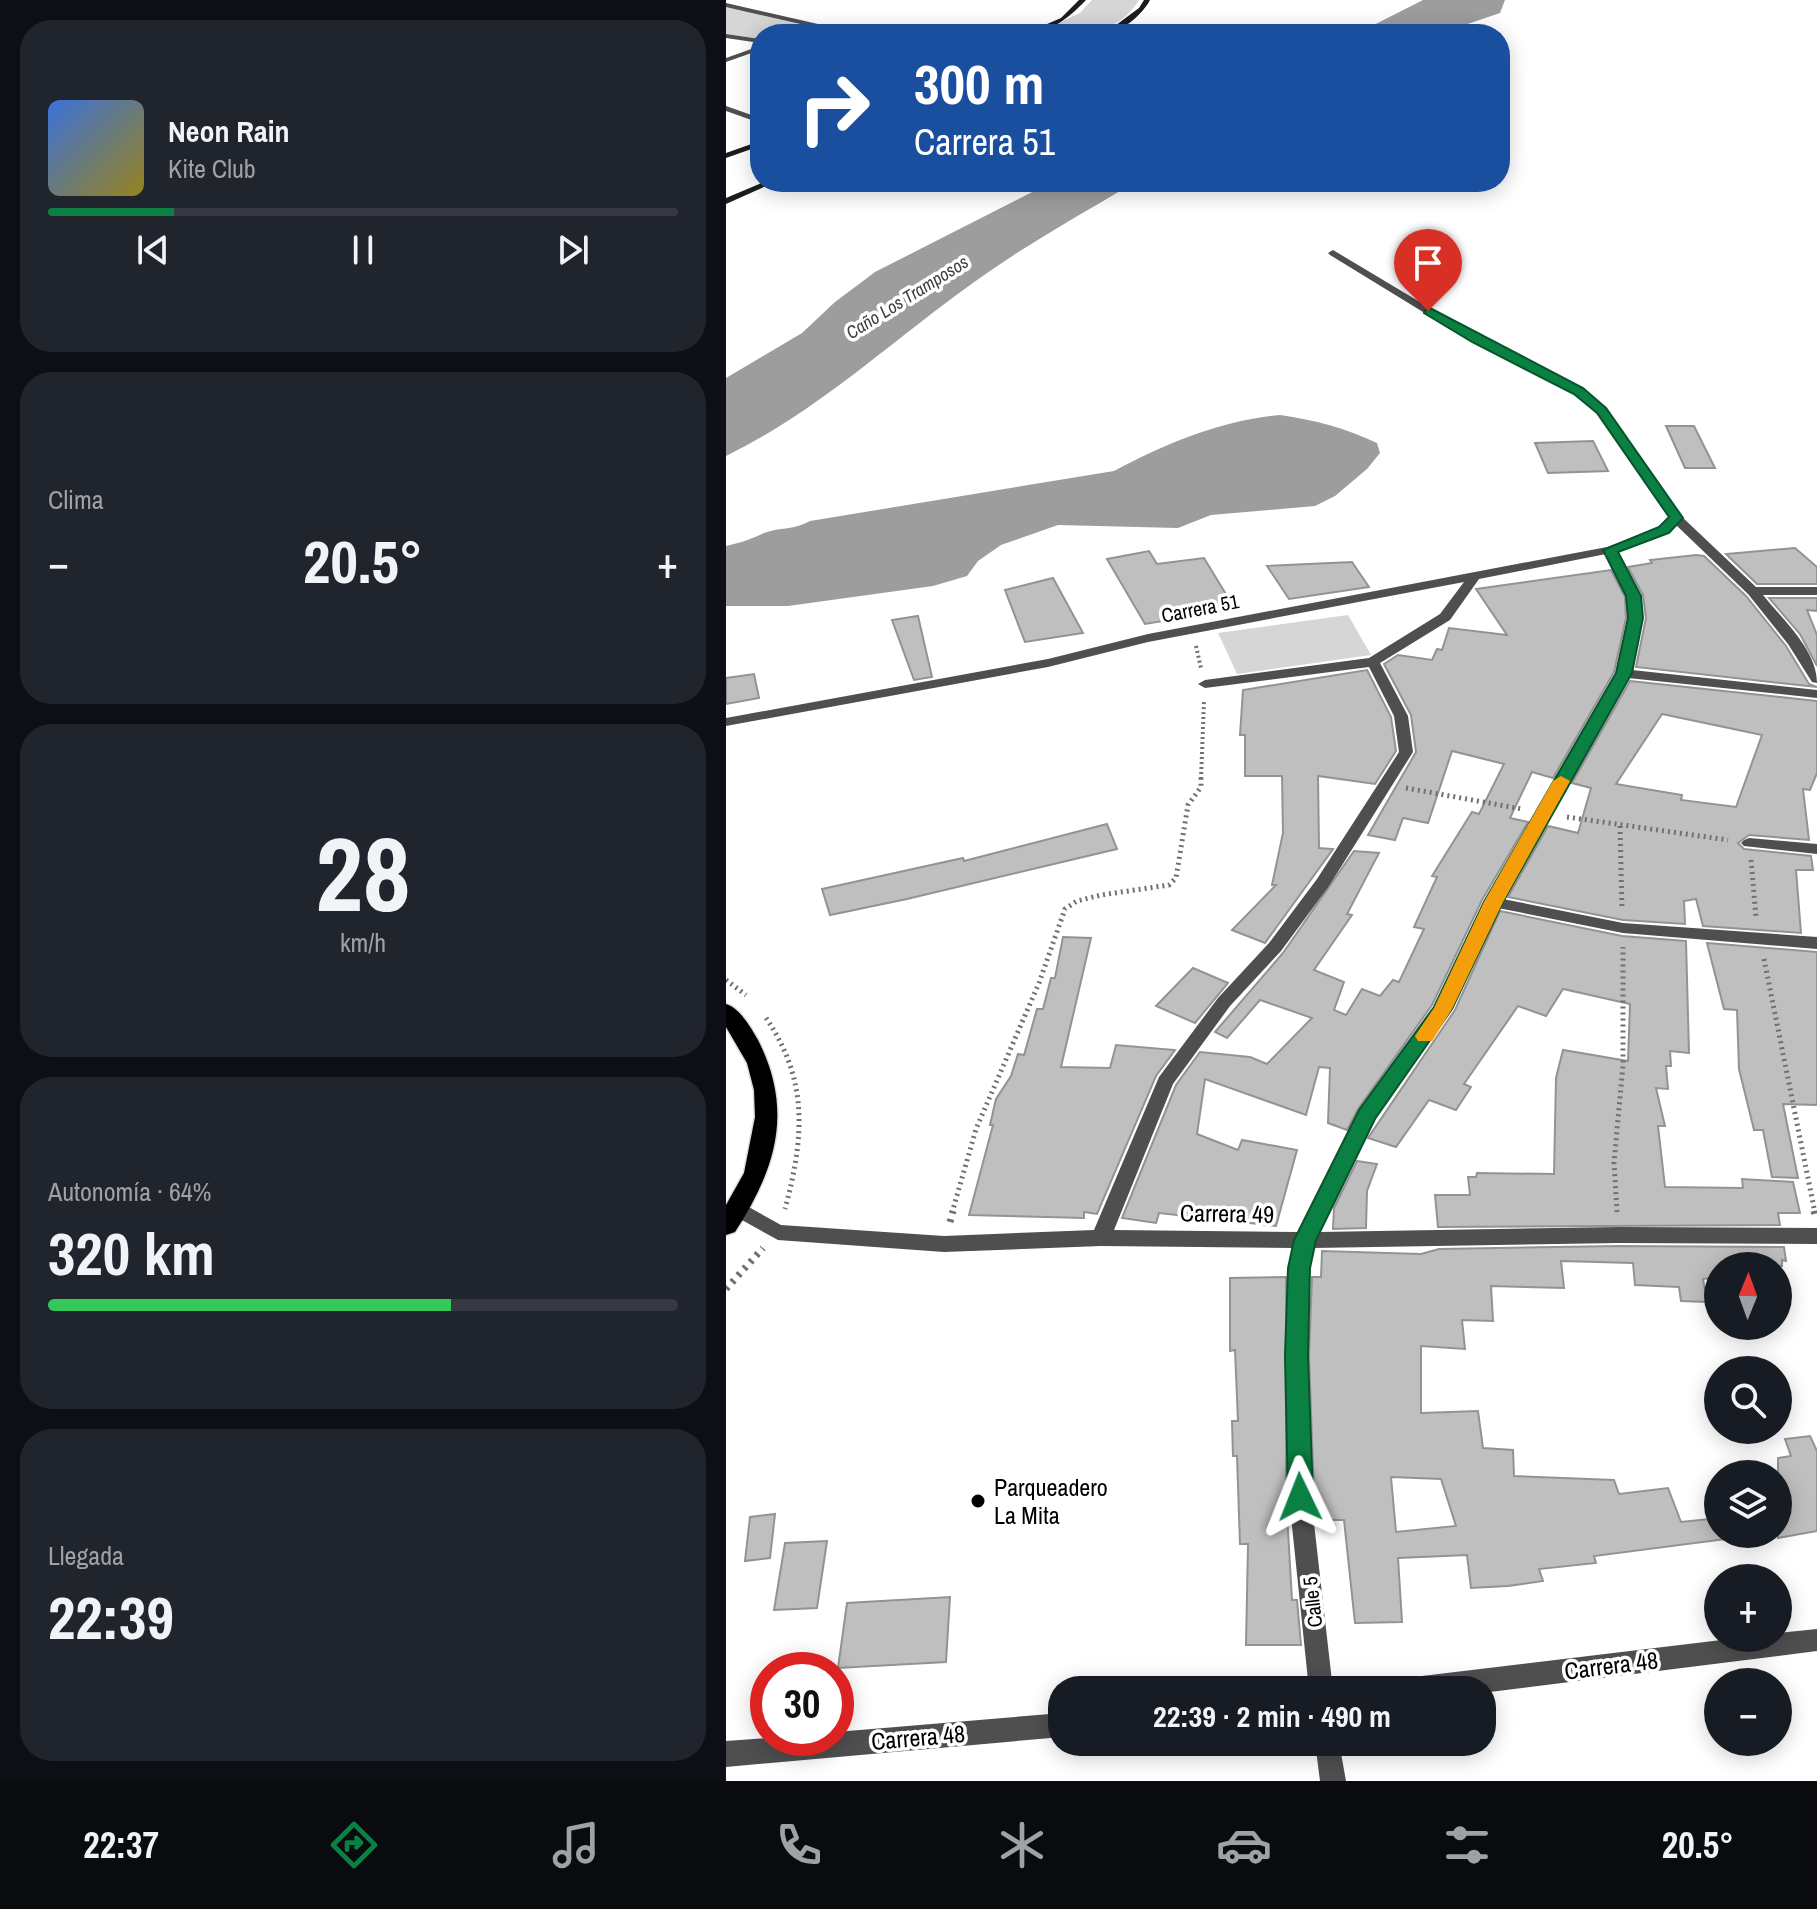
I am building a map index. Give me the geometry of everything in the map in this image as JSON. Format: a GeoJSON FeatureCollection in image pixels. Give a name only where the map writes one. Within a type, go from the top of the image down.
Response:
{"type":"FeatureCollection","features":[{"type":"Feature","properties":{"kind":"main road"},"geometry":{"type":"LineString","coordinates":[[1051,24],[1063,19],[1083,0]]}},
{"type":"Feature","properties":{"kind":"main road"},"geometry":{"type":"LineString","coordinates":[[1121,24],[1142,9],[1147,0]]}},
{"type":"Feature","properties":{"kind":"main road"},"geometry":{"type":"LineString","coordinates":[[726,156],[750,147]]}},
{"type":"Feature","properties":{"kind":"main road"},"geometry":{"type":"LineString","coordinates":[[726,201],[750,191]]}},
{"type":"Feature","properties":{"kind":"main road"},"geometry":{"type":"LineString","coordinates":[[726,1012],[745,1033],[763,1071],[768,1113],[760,1160],[732,1217]]}},
{"type":"Feature","properties":{"kind":"street"},"geometry":{"type":"LineString","coordinates":[[726,5],[809,24]]}},
{"type":"Feature","properties":{"kind":"street"},"geometry":{"type":"LineString","coordinates":[[728,37],[750,40]]}},
{"type":"Feature","properties":{"kind":"street"},"geometry":{"type":"LineString","coordinates":[[726,60],[750,52]]}},
{"type":"Feature","properties":{"kind":"street"},"geometry":{"type":"LineString","coordinates":[[726,108],[750,117]]}},
{"type":"Feature","properties":{"kind":"street"},"geometry":{"type":"LineString","coordinates":[[1333,253],[1476,340],[1578,391],[1601,411],[1676,518],[1753,591],[1794,642],[1817,679]]}},
{"type":"Feature","properties":{"kind":"street","name":"Carrera 51"},"geometry":{"type":"LineString","coordinates":[[726,722],[1048,663],[1191,630],[1610,550],[1664,530],[1676,518]]}},
{"type":"Feature","properties":{"kind":"street","name":"Calle 5"},"geometry":{"type":"LineString","coordinates":[[1320,1676],[1300,1482],[1296,1356],[1299,1268],[1305,1240],[1366,1116],[1443,1009],[1493,902],[1624,673],[1636,618],[1634,596],[1610,550]]}},
{"type":"Feature","properties":{"kind":"street"},"geometry":{"type":"LineString","coordinates":[[1205,684],[1373,662],[1445,617],[1475,575]]}},
{"type":"Feature","properties":{"kind":"street"},"geometry":{"type":"LineString","coordinates":[[1753,591],[1817,591]]}},
{"type":"Feature","properties":{"kind":"street"},"geometry":{"type":"LineString","coordinates":[[1101,1238],[1165,1082],[1224,1002],[1275,947],[1323,882],[1406,752],[1407,730],[1402,714],[1373,662]]}},
{"type":"Feature","properties":{"kind":"street"},"geometry":{"type":"LineString","coordinates":[[1624,673],[1817,694]]}},
{"type":"Feature","properties":{"kind":"street"},"geometry":{"type":"LineString","coordinates":[[1749,843],[1817,849]]}},
{"type":"Feature","properties":{"kind":"street"},"geometry":{"type":"LineString","coordinates":[[1493,902],[1623,928],[1817,943]]}},
{"type":"Feature","properties":{"kind":"street","name":"Carrera 49"},"geometry":{"type":"LineString","coordinates":[[732,1217],[778,1232],[944,1244],[1101,1238],[1305,1240],[1619,1235],[1817,1236]]}},
{"type":"Feature","properties":{"kind":"street","name":"Carrera 48"},"geometry":{"type":"LineString","coordinates":[[1496,1679],[1817,1640]]}},
{"type":"Feature","properties":{"kind":"street","name":"Carrera 48"},"geometry":{"type":"LineString","coordinates":[[726,1754],[1048,1726]]}},
{"type":"Feature","properties":{"kind":"street"},"geometry":{"type":"LineString","coordinates":[[1329,1756],[1333,1781]]}},
{"type":"Feature","properties":{"kind":"path"},"geometry":{"type":"LineString","coordinates":[[944,1244],[976,1129],[1039,983],[1065,909],[1077,901],[1101,895],[1165,886],[1176,878],[1188,805],[1201,787],[1205,684],[1191,630]]}},
{"type":"Feature","properties":{"kind":"path"},"geometry":{"type":"LineString","coordinates":[[1619,1235],[1614,1163],[1623,1065],[1620,826]]}},
{"type":"Feature","properties":{"kind":"path"},"geometry":{"type":"LineString","coordinates":[[1749,843],[1760,940],[1817,1224]]}},
{"type":"Feature","properties":{"kind":"shaded area"},"geometry":{"type":"Polygon","coordinates":[[[1092,0],[1139,0],[1129,13],[1114,24],[1056,24],[1080,13],[1092,0]]]}},
{"type":"Feature","properties":{"kind":"shaded area"},"geometry":{"type":"Polygon","coordinates":[[[726,6],[799,24],[750,24],[750,38],[726,34],[726,6]]]}},
{"type":"Feature","properties":{"kind":"shaded area"},"geometry":{"type":"Polygon","coordinates":[[[1348,615],[1371,655],[1237,674],[1218,633],[1348,615]]]}},
{"type":"Feature","properties":{"kind":"water"},"geometry":{"type":"Polygon","coordinates":[[[1423,0],[1505,0],[1500,13],[1468,24],[1376,24],[1423,0]]]}},
{"type":"Feature","properties":{"kind":"water","name":"Caño Los Tramposos"},"geometry":{"type":"Polygon","coordinates":[[[1032,192],[1118,192],[1007,259],[829,393],[762,437],[726,456],[726,378],[802,333],[835,302],[875,272],[1032,192]]]}},
{"type":"Feature","properties":{"kind":"water"},"geometry":{"type":"Polygon","coordinates":[[[1280,415],[1353,433],[1377,443],[1380,453],[1367,469],[1335,496],[1315,506],[1211,515],[1178,528],[1058,525],[1001,545],[978,561],[967,576],[933,586],[788,606],[726,606],[726,546],[810,521],[1114,471],[1194,435],[1237,422],[1280,415]]]}},
{"type":"Feature","properties":{"kind":"building"},"geometry":{"type":"Polygon","coordinates":[[[1666,426],[1694,426],[1715,468],[1685,468],[1666,426]]]}},
{"type":"Feature","properties":{"kind":"building"},"geometry":{"type":"Polygon","coordinates":[[[1593,441],[1608,471],[1548,473],[1535,443],[1593,441]]]}},
{"type":"Feature","properties":{"kind":"building"},"geometry":{"type":"Polygon","coordinates":[[[1795,548],[1817,567],[1817,584],[1757,584],[1726,554],[1795,548]]]}},
{"type":"Feature","properties":{"kind":"building"},"geometry":{"type":"Polygon","coordinates":[[[1149,551],[1157,564],[1204,558],[1235,609],[1145,624],[1107,559],[1149,551]]]}},
{"type":"Feature","properties":{"kind":"building"},"geometry":{"type":"Polygon","coordinates":[[[1704,556],[1746,596],[1786,646],[1809,684],[1817,687],[1636,667],[1646,618],[1643,595],[1628,567],[1652,563],[1650,560],[1704,556]]]}},
{"type":"Feature","properties":{"kind":"building"},"geometry":{"type":"Polygon","coordinates":[[[1352,562],[1369,587],[1289,599],[1267,566],[1352,562]]]}},
{"type":"Feature","properties":{"kind":"building"},"geometry":{"type":"Polygon","coordinates":[[[1611,570],[1625,597],[1626,618],[1614,672],[1553,778],[1532,772],[1510,818],[1528,822],[1482,900],[1432,1005],[1358,1109],[1347,1130],[1328,1123],[1330,1068],[1319,1067],[1306,1115],[1205,1079],[1197,1134],[1238,1150],[1242,1140],[1297,1150],[1276,1226],[1159,1213],[1156,1223],[1122,1218],[1176,1085],[1200,1052],[1250,1057],[1267,1064],[1312,1018],[1260,1000],[1227,1038],[1215,1032],[1283,953],[1354,851],[1379,853],[1347,914],[1352,915],[1314,970],[1344,982],[1334,1010],[1346,1015],[1362,989],[1380,996],[1393,980],[1399,982],[1424,929],[1414,927],[1437,877],[1432,876],[1472,812],[1479,814],[1504,764],[1452,751],[1428,823],[1403,818],[1395,840],[1368,835],[1416,752],[1411,715],[1384,664],[1398,655],[1432,660],[1437,649],[1442,650],[1449,628],[1507,635],[1476,589],[1611,570]]]}},
{"type":"Feature","properties":{"kind":"building"},"geometry":{"type":"Polygon","coordinates":[[[1053,578],[1083,633],[1025,642],[1005,590],[1053,578]]]}},
{"type":"Feature","properties":{"kind":"building"},"geometry":{"type":"Polygon","coordinates":[[[1769,598],[1817,598],[1817,611],[1807,610],[1817,635],[1817,666],[1800,634],[1769,598]]]}},
{"type":"Feature","properties":{"kind":"building"},"geometry":{"type":"Polygon","coordinates":[[[918,616],[932,677],[914,680],[892,620],[918,616]]]}},
{"type":"Feature","properties":{"kind":"building"},"geometry":{"type":"Polygon","coordinates":[[[1367,670],[1391,717],[1396,751],[1375,784],[1318,776],[1319,848],[1333,849],[1265,943],[1232,930],[1276,885],[1272,885],[1283,833],[1282,776],[1245,776],[1245,735],[1240,735],[1243,690],[1367,670]]]}},
{"type":"Feature","properties":{"kind":"building"},"geometry":{"type":"Polygon","coordinates":[[[754,674],[759,698],[726,704],[726,678],[754,674]]]}},
{"type":"Feature","properties":{"kind":"building"},"geometry":{"type":"Polygon","coordinates":[[[1630,681],[1817,701],[1817,773],[1810,790],[1803,789],[1809,840],[1749,835],[1738,843],[1744,849],[1811,856],[1813,870],[1796,870],[1801,933],[1703,926],[1696,899],[1684,901],[1685,924],[1623,920],[1508,897],[1548,826],[1578,833],[1591,788],[1572,783],[1630,681]],[[1662,714],[1616,784],[1682,795],[1681,800],[1736,807],[1762,735],[1662,714]]]}},
{"type":"Feature","properties":{"kind":"building"},"geometry":{"type":"Polygon","coordinates":[[[1107,824],[1117,849],[907,899],[830,915],[822,889],[963,858],[964,861],[1107,824]]]}},
{"type":"Feature","properties":{"kind":"building"},"geometry":{"type":"Polygon","coordinates":[[[1500,911],[1622,936],[1686,941],[1689,1053],[1670,1051],[1671,1066],[1666,1066],[1668,1089],[1656,1088],[1665,1126],[1658,1126],[1665,1187],[1743,1188],[1742,1179],[1793,1182],[1800,1213],[1778,1213],[1780,1225],[1438,1227],[1435,1195],[1470,1195],[1468,1177],[1476,1177],[1477,1173],[1554,1174],[1556,1078],[1563,1050],[1628,1061],[1630,1004],[1563,989],[1546,1016],[1518,1006],[1464,1084],[1471,1087],[1456,1110],[1429,1100],[1396,1147],[1368,1138],[1455,1010],[1500,911]]]}},
{"type":"Feature","properties":{"kind":"building"},"geometry":{"type":"Polygon","coordinates":[[[1063,937],[1091,938],[1061,1067],[1110,1068],[1116,1045],[1175,1050],[1156,1076],[1097,1214],[1084,1212],[1084,1218],[969,1215],[993,1125],[990,1125],[996,1099],[1011,1076],[1018,1054],[1024,1055],[1037,1009],[1043,1009],[1051,978],[1055,978],[1063,937]]]}},
{"type":"Feature","properties":{"kind":"building"},"geometry":{"type":"Polygon","coordinates":[[[1707,943],[1817,952],[1817,1105],[1783,1104],[1798,1178],[1772,1177],[1763,1130],[1754,1130],[1739,1069],[1737,1010],[1724,1009],[1707,943]]]}},
{"type":"Feature","properties":{"kind":"building"},"geometry":{"type":"Polygon","coordinates":[[[1193,968],[1228,983],[1195,1023],[1156,1006],[1193,968]]]}},
{"type":"Feature","properties":{"kind":"building"},"geometry":{"type":"Polygon","coordinates":[[[1357,1161],[1377,1164],[1367,1191],[1366,1228],[1333,1229],[1334,1208],[1357,1161]]]}},
{"type":"Feature","properties":{"kind":"building"},"geometry":{"type":"Polygon","coordinates":[[[1784,1247],[1785,1252],[1704,1252],[1704,1302],[1681,1301],[1679,1287],[1635,1285],[1633,1263],[1561,1261],[1564,1288],[1491,1286],[1493,1321],[1462,1320],[1465,1349],[1421,1346],[1421,1413],[1478,1411],[1483,1448],[1513,1450],[1514,1476],[1614,1480],[1619,1494],[1668,1488],[1681,1522],[1704,1520],[1704,1542],[1594,1556],[1596,1563],[1539,1569],[1543,1581],[1471,1588],[1467,1555],[1398,1558],[1402,1622],[1355,1623],[1344,1520],[1317,1520],[1314,1497],[1309,1356],[1312,1277],[1321,1277],[1322,1251],[1421,1254],[1439,1249],[1784,1247]],[[1391,1477],[1396,1532],[1456,1526],[1441,1479],[1391,1477]]]}},
{"type":"Feature","properties":{"kind":"building"},"geometry":{"type":"Polygon","coordinates":[[[1286,1277],[1286,1497],[1292,1600],[1297,1600],[1301,1645],[1246,1645],[1248,1544],[1240,1544],[1237,1456],[1233,1456],[1232,1421],[1238,1421],[1235,1350],[1230,1351],[1230,1278],[1286,1277]]]}},
{"type":"Feature","properties":{"kind":"building"},"geometry":{"type":"Polygon","coordinates":[[[1810,1436],[1817,1451],[1817,1531],[1792,1535],[1792,1460],[1778,1458],[1791,1456],[1787,1444],[1792,1444],[1792,1438],[1810,1436]]]}},
{"type":"Feature","properties":{"kind":"building"},"geometry":{"type":"Polygon","coordinates":[[[775,1514],[770,1558],[745,1561],[750,1517],[775,1514]]]}},
{"type":"Feature","properties":{"kind":"building"},"geometry":{"type":"Polygon","coordinates":[[[827,1541],[817,1608],[774,1610],[785,1543],[827,1541]]]}},
{"type":"Feature","properties":{"kind":"building"},"geometry":{"type":"Polygon","coordinates":[[[950,1597],[946,1662],[854,1667],[854,1652],[840,1652],[847,1603],[950,1597]]]}},
{"type":"Feature","properties":{"kind":"slow traffic"},"geometry":{"type":"LineString","coordinates":[[1425,1036],[1443,1009],[1493,902],[1561,781]]}},
{"type":"Feature","properties":{"kind":"place","name":"Parqueadero La Mita"},"geometry":{"type":"Point","coordinates":[978,1501]}},
{"type":"Feature","properties":{"kind":"route"},"geometry":{"type":"LineString","coordinates":[[1300,1497],[1296,1356],[1299,1268],[1305,1240],[1366,1116],[1413,1055],[1443,1009],[1493,902],[1624,673],[1636,618],[1634,596],[1610,550],[1664,530],[1676,518],[1601,411],[1578,391],[1476,340],[1428,311]]}}]}
